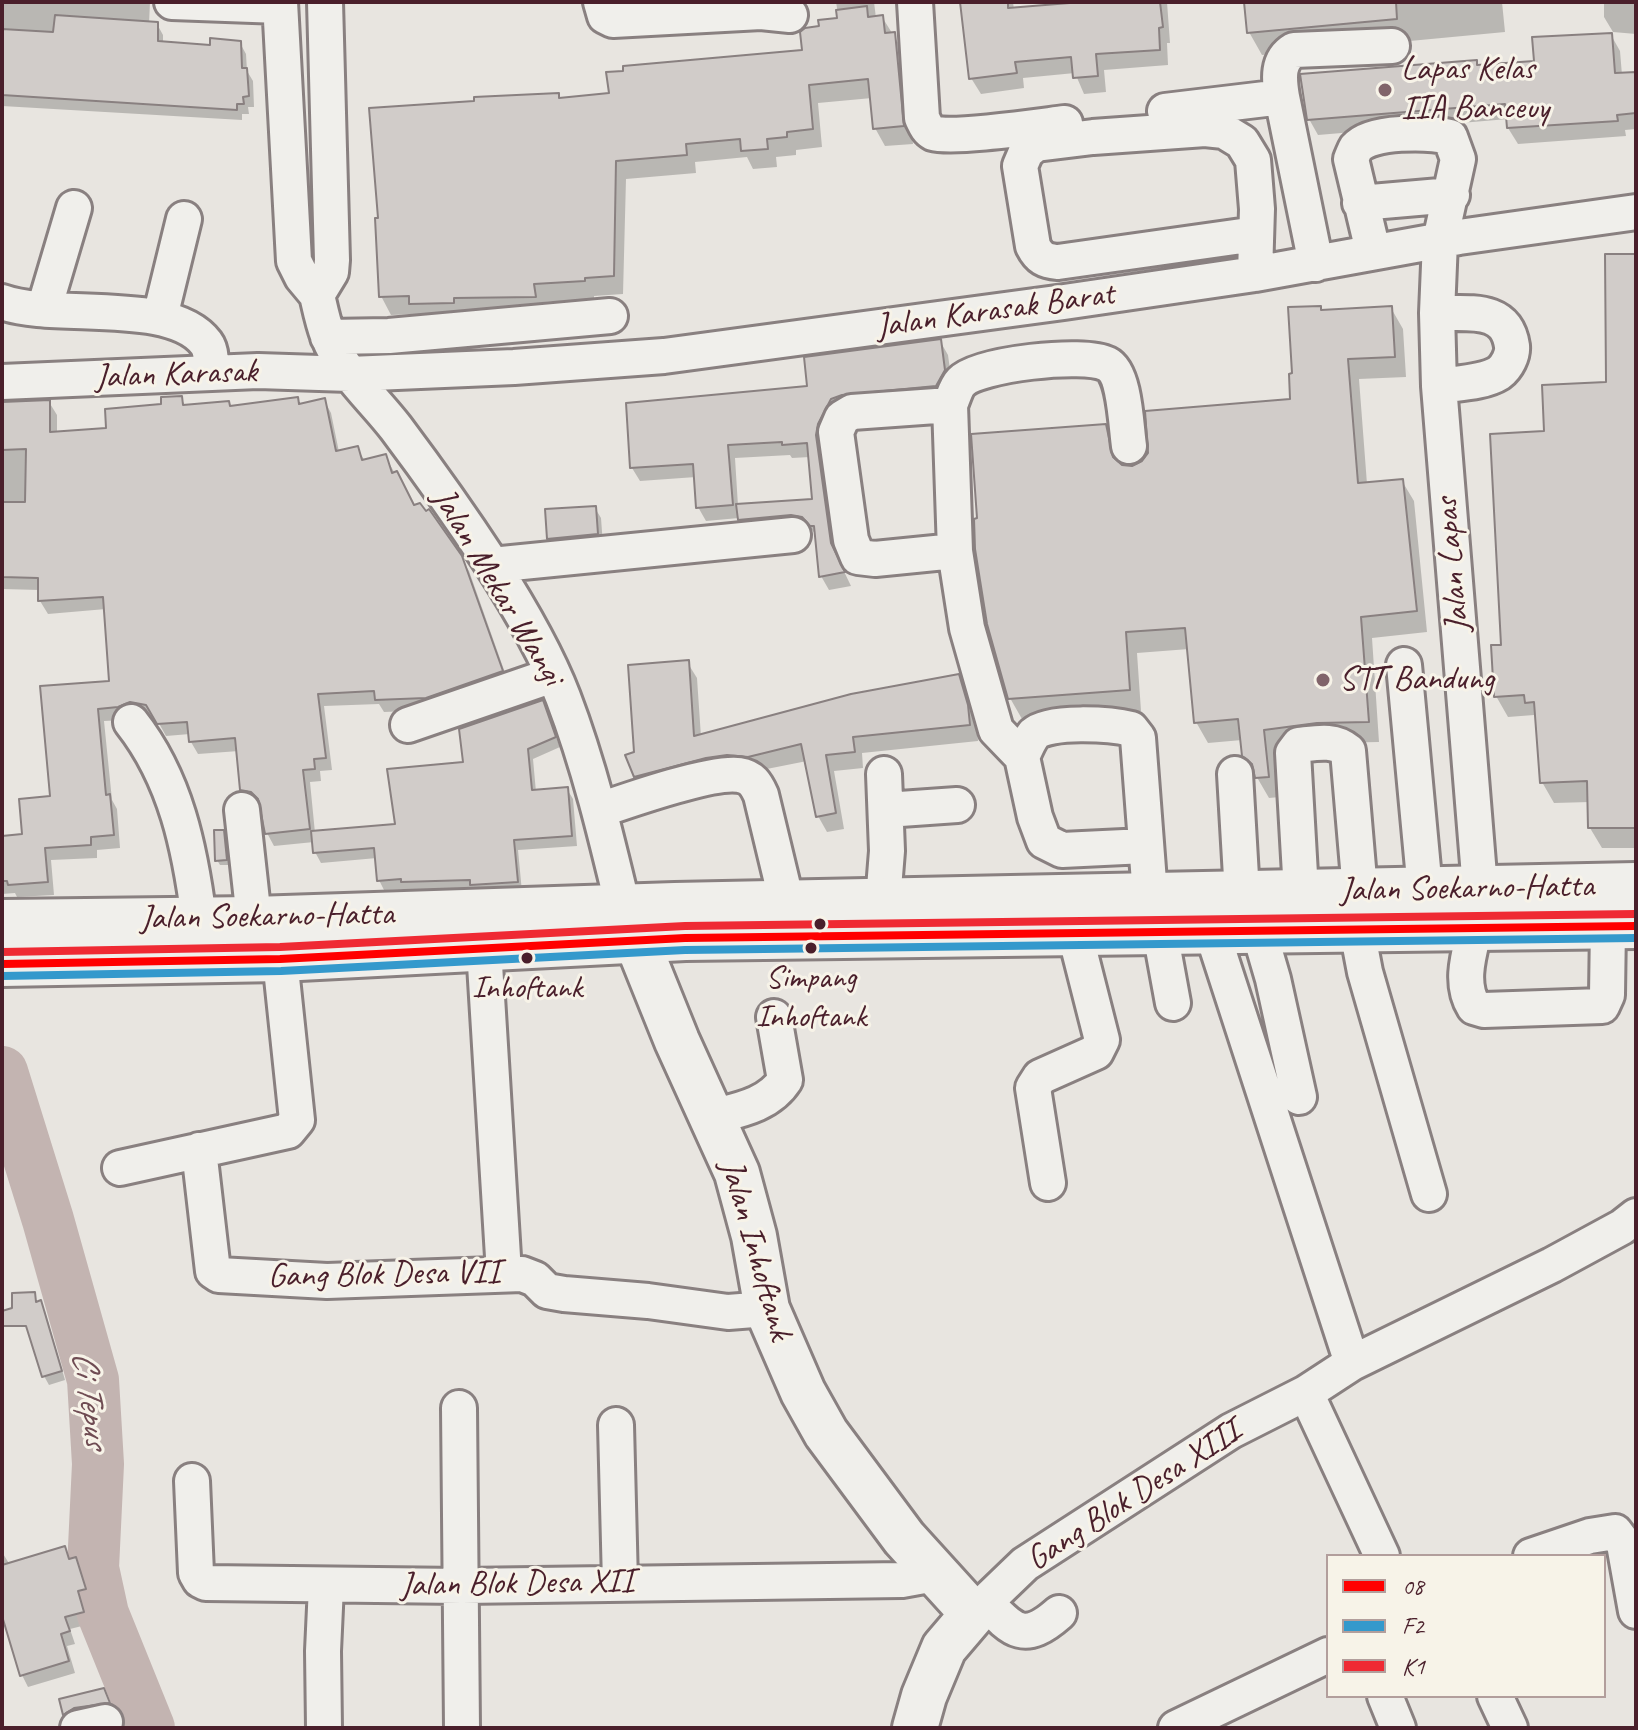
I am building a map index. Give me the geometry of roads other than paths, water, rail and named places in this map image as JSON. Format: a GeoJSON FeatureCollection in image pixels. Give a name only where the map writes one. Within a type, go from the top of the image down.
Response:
{"type":"FeatureCollection","features":[{"type":"Feature","properties":{"kind":"main road","name":"Jalan Soekarno-Hatta"},"geometry":{"type":"LineString","coordinates":[[2,964],[280,959],[484,948],[631,923],[787,903],[883,901],[1155,914],[1478,908],[1636,885]]}},
{"type":"Feature","properties":{"kind":"main road","name":"Jalan Soekarno-Hatta"},"geometry":{"type":"LineString","coordinates":[[2,922],[254,919],[631,923],[1075,934],[1155,914],[1212,932],[1301,892],[1359,910],[1425,890],[1478,908],[1622,926]]}},
{"type":"Feature","properties":{"kind":"main road","name":"Jalan Inhoftank"},"geometry":{"type":"LineString","coordinates":[[631,923],[677,1041],[737,1173],[754,1236],[767,1309],[803,1392],[826,1433],[904,1538],[935,1574],[979,1608]]}},
{"type":"Feature","properties":{"kind":"main road"},"geometry":{"type":"LineString","coordinates":[[915,1728],[924,1696],[944,1648],[979,1608]]}},
{"type":"Feature","properties":{"kind":"street"},"geometry":{"type":"LineString","coordinates":[[172,2],[280,4]]}},
{"type":"Feature","properties":{"kind":"street"},"geometry":{"type":"LineString","coordinates":[[317,295],[331,272],[325,2]]}},
{"type":"Feature","properties":{"kind":"street"},"geometry":{"type":"LineString","coordinates":[[601,2],[605,16],[613,20],[770,10]]}},
{"type":"Feature","properties":{"kind":"street"},"geometry":{"type":"LineString","coordinates":[[915,2],[922,118],[932,133],[1025,127],[1282,97]]}},
{"type":"Feature","properties":{"kind":"street","name":"Jalan Mekar Wangi"},"geometry":{"type":"LineString","coordinates":[[280,4],[294,261],[317,295],[328,337],[350,374],[395,427],[492,565],[542,650],[600,810],[631,923]]}},
{"type":"Feature","properties":{"kind":"street"},"geometry":{"type":"LineString","coordinates":[[1316,264],[1282,97],[1281,63],[1294,50],[1392,46]]}},
{"type":"Feature","properties":{"kind":"street"},"geometry":{"type":"LineString","coordinates":[[1255,274],[1256,234],[1253,160],[1242,142],[1224,131],[1205,129],[1036,144],[1026,152],[1020,166],[1033,246],[1038,256],[1046,261],[1058,262],[1256,234]]}},
{"type":"Feature","properties":{"kind":"street","name":"Jalan Lapas"},"geometry":{"type":"LineString","coordinates":[[1360,203],[1351,159],[1357,147],[1373,138],[1429,132],[1450,137],[1458,159],[1440,241],[1437,313],[1439,386],[1478,908],[1466,970],[1468,998],[1474,1007],[1484,1010],[1602,1006],[1622,926]]}},
{"type":"Feature","properties":{"kind":"street"},"geometry":{"type":"LineString","coordinates":[[1373,251],[1360,203],[1452,195]]}},
{"type":"Feature","properties":{"kind":"street"},"geometry":{"type":"LineString","coordinates":[[44,309],[74,208]]}},
{"type":"Feature","properties":{"kind":"street","name":"Jalan Karasak Barat"},"geometry":{"type":"LineString","coordinates":[[350,374],[664,356],[1255,274],[1373,251],[1636,212]]}},
{"type":"Feature","properties":{"kind":"street"},"geometry":{"type":"LineString","coordinates":[[160,317],[184,219]]}},
{"type":"Feature","properties":{"kind":"street"},"geometry":{"type":"LineString","coordinates":[[293,228],[331,230]]}},
{"type":"Feature","properties":{"kind":"street"},"geometry":{"type":"LineString","coordinates":[[1058,262],[1064,302]]}},
{"type":"Feature","properties":{"kind":"street"},"geometry":{"type":"LineString","coordinates":[[2,302],[44,309],[160,317],[179,324],[207,343],[211,358],[210,373]]}},
{"type":"Feature","properties":{"kind":"street"},"geometry":{"type":"LineString","coordinates":[[1437,313],[1495,317],[1506,326],[1513,350],[1507,366],[1499,373],[1483,379],[1439,386]]}},
{"type":"Feature","properties":{"kind":"street"},"geometry":{"type":"LineString","coordinates":[[328,337],[389,336],[610,316]]}},
{"type":"Feature","properties":{"kind":"street"},"geometry":{"type":"LineString","coordinates":[[1129,446],[1119,377],[1107,364],[1088,360],[1051,360],[976,373],[960,383],[950,405],[955,551],[967,628],[996,730],[1022,757],[1035,817],[1044,841],[1062,850],[1145,846]]}},
{"type":"Feature","properties":{"kind":"street","name":"Jalan Karasak"},"geometry":{"type":"LineString","coordinates":[[2,382],[210,373],[350,374]]}},
{"type":"Feature","properties":{"kind":"street"},"geometry":{"type":"LineString","coordinates":[[950,405],[852,412],[842,418],[836,432],[851,540],[858,557],[875,559],[955,551]]}},
{"type":"Feature","properties":{"kind":"street"},"geometry":{"type":"LineString","coordinates":[[492,565],[793,535]]}},
{"type":"Feature","properties":{"kind":"street"},"geometry":{"type":"LineString","coordinates":[[1404,665],[1425,890]]}},
{"type":"Feature","properties":{"kind":"street"},"geometry":{"type":"LineString","coordinates":[[408,725],[553,675]]}},
{"type":"Feature","properties":{"kind":"street"},"geometry":{"type":"LineString","coordinates":[[131,722],[155,756],[181,819],[194,876],[199,919]]}},
{"type":"Feature","properties":{"kind":"street"},"geometry":{"type":"LineString","coordinates":[[1022,757],[1034,735],[1045,727],[1110,724],[1131,729],[1138,738],[1145,846],[1173,1003]]}},
{"type":"Feature","properties":{"kind":"street"},"geometry":{"type":"LineString","coordinates":[[1301,892],[1293,753],[1299,745],[1338,743],[1348,751],[1365,972],[1429,1194]]}},
{"type":"Feature","properties":{"kind":"street"},"geometry":{"type":"LineString","coordinates":[[883,901],[884,774]]}},
{"type":"Feature","properties":{"kind":"street"},"geometry":{"type":"LineString","coordinates":[[1235,774],[1251,912],[1273,979],[1299,1097]]}},
{"type":"Feature","properties":{"kind":"street"},"geometry":{"type":"LineString","coordinates":[[600,810],[716,776],[746,777],[756,782],[761,795],[787,903]]}},
{"type":"Feature","properties":{"kind":"street"},"geometry":{"type":"LineString","coordinates":[[886,810],[957,805]]}},
{"type":"Feature","properties":{"kind":"street"},"geometry":{"type":"LineString","coordinates":[[242,810],[254,919]]}},
{"type":"Feature","properties":{"kind":"street"},"geometry":{"type":"LineString","coordinates":[[1212,932],[1352,1363]]}},
{"type":"Feature","properties":{"kind":"street"},"geometry":{"type":"LineString","coordinates":[[1048,1183],[1033,1088],[1040,1077],[1096,1052],[1102,1040],[1075,934]]}},
{"type":"Feature","properties":{"kind":"street"},"geometry":{"type":"LineString","coordinates":[[484,948],[504,1273]]}},
{"type":"Feature","properties":{"kind":"street"},"geometry":{"type":"LineString","coordinates":[[120,1168],[288,1131],[297,1120],[280,959]]}},
{"type":"Feature","properties":{"kind":"street"},"geometry":{"type":"LineString","coordinates":[[712,1117],[763,1101],[777,1092],[785,1080],[774,1017]]}},
{"type":"Feature","properties":{"kind":"street","name":"Gang Blok Desa VII"},"geometry":{"type":"LineString","coordinates":[[199,1150],[215,1274],[327,1281],[522,1274],[535,1279],[547,1291],[564,1294],[728,1312],[767,1309]]}},
{"type":"Feature","properties":{"kind":"street","name":"Gang Blok Desa XIII"},"geometry":{"type":"LineString","coordinates":[[979,1608],[1025,1564],[1231,1431],[1306,1393],[1352,1363],[1552,1265],[1622,1227],[1636,1216]]}},
{"type":"Feature","properties":{"kind":"street"},"geometry":{"type":"LineString","coordinates":[[1306,1393],[1381,1554]]}},
{"type":"Feature","properties":{"kind":"street"},"geometry":{"type":"LineString","coordinates":[[459,1408],[462,1728]]}},
{"type":"Feature","properties":{"kind":"street"},"geometry":{"type":"LineString","coordinates":[[616,1425],[620,1583]]}},
{"type":"Feature","properties":{"kind":"street","name":"Jalan Blok Desa XII"},"geometry":{"type":"LineString","coordinates":[[192,1481],[194,1555],[200,1580],[206,1583],[462,1586],[902,1580],[935,1574]]}},
{"type":"Feature","properties":{"kind":"street"},"geometry":{"type":"LineString","coordinates":[[1537,1554],[1590,1536],[1615,1532],[1624,1544],[1635,1599]]}},
{"type":"Feature","properties":{"kind":"street"},"geometry":{"type":"LineString","coordinates":[[324,1728],[326,1586]]}},
{"type":"Feature","properties":{"kind":"street"},"geometry":{"type":"LineString","coordinates":[[979,1608],[1025,1632],[1039,1629],[1059,1613]]}},
{"type":"Feature","properties":{"kind":"street"},"geometry":{"type":"LineString","coordinates":[[1176,1728],[1326,1656]]}},
{"type":"Feature","properties":{"kind":"street"},"geometry":{"type":"LineString","coordinates":[[1386,1698],[1398,1728]]}},
{"type":"Feature","properties":{"kind":"street"},"geometry":{"type":"LineString","coordinates":[[1496,1698],[1510,1728]]}},
{"type":"Feature","properties":{"kind":"waterway","name":"Ci Tepus"},"geometry":{"type":"LineString","coordinates":[[2,1072],[93,1380],[98,1464],[93,1568],[103,1614],[149,1728]]}},
{"type":"Feature","properties":{"kind":"place","name":"Lapas Kelas IIA Banceuy"},"geometry":{"type":"Point","coordinates":[1385,90]}},
{"type":"Feature","properties":{"kind":"place","name":"STT Bandung"},"geometry":{"type":"Point","coordinates":[1323,680]}},
{"type":"Feature","properties":{"kind":"place","name":"Simpang Inhoftank"},"geometry":{"type":"Point","coordinates":[811,948]}},
{"type":"Feature","properties":{"kind":"place","name":"Inhoftank"},"geometry":{"type":"Point","coordinates":[527,958]}}]}
